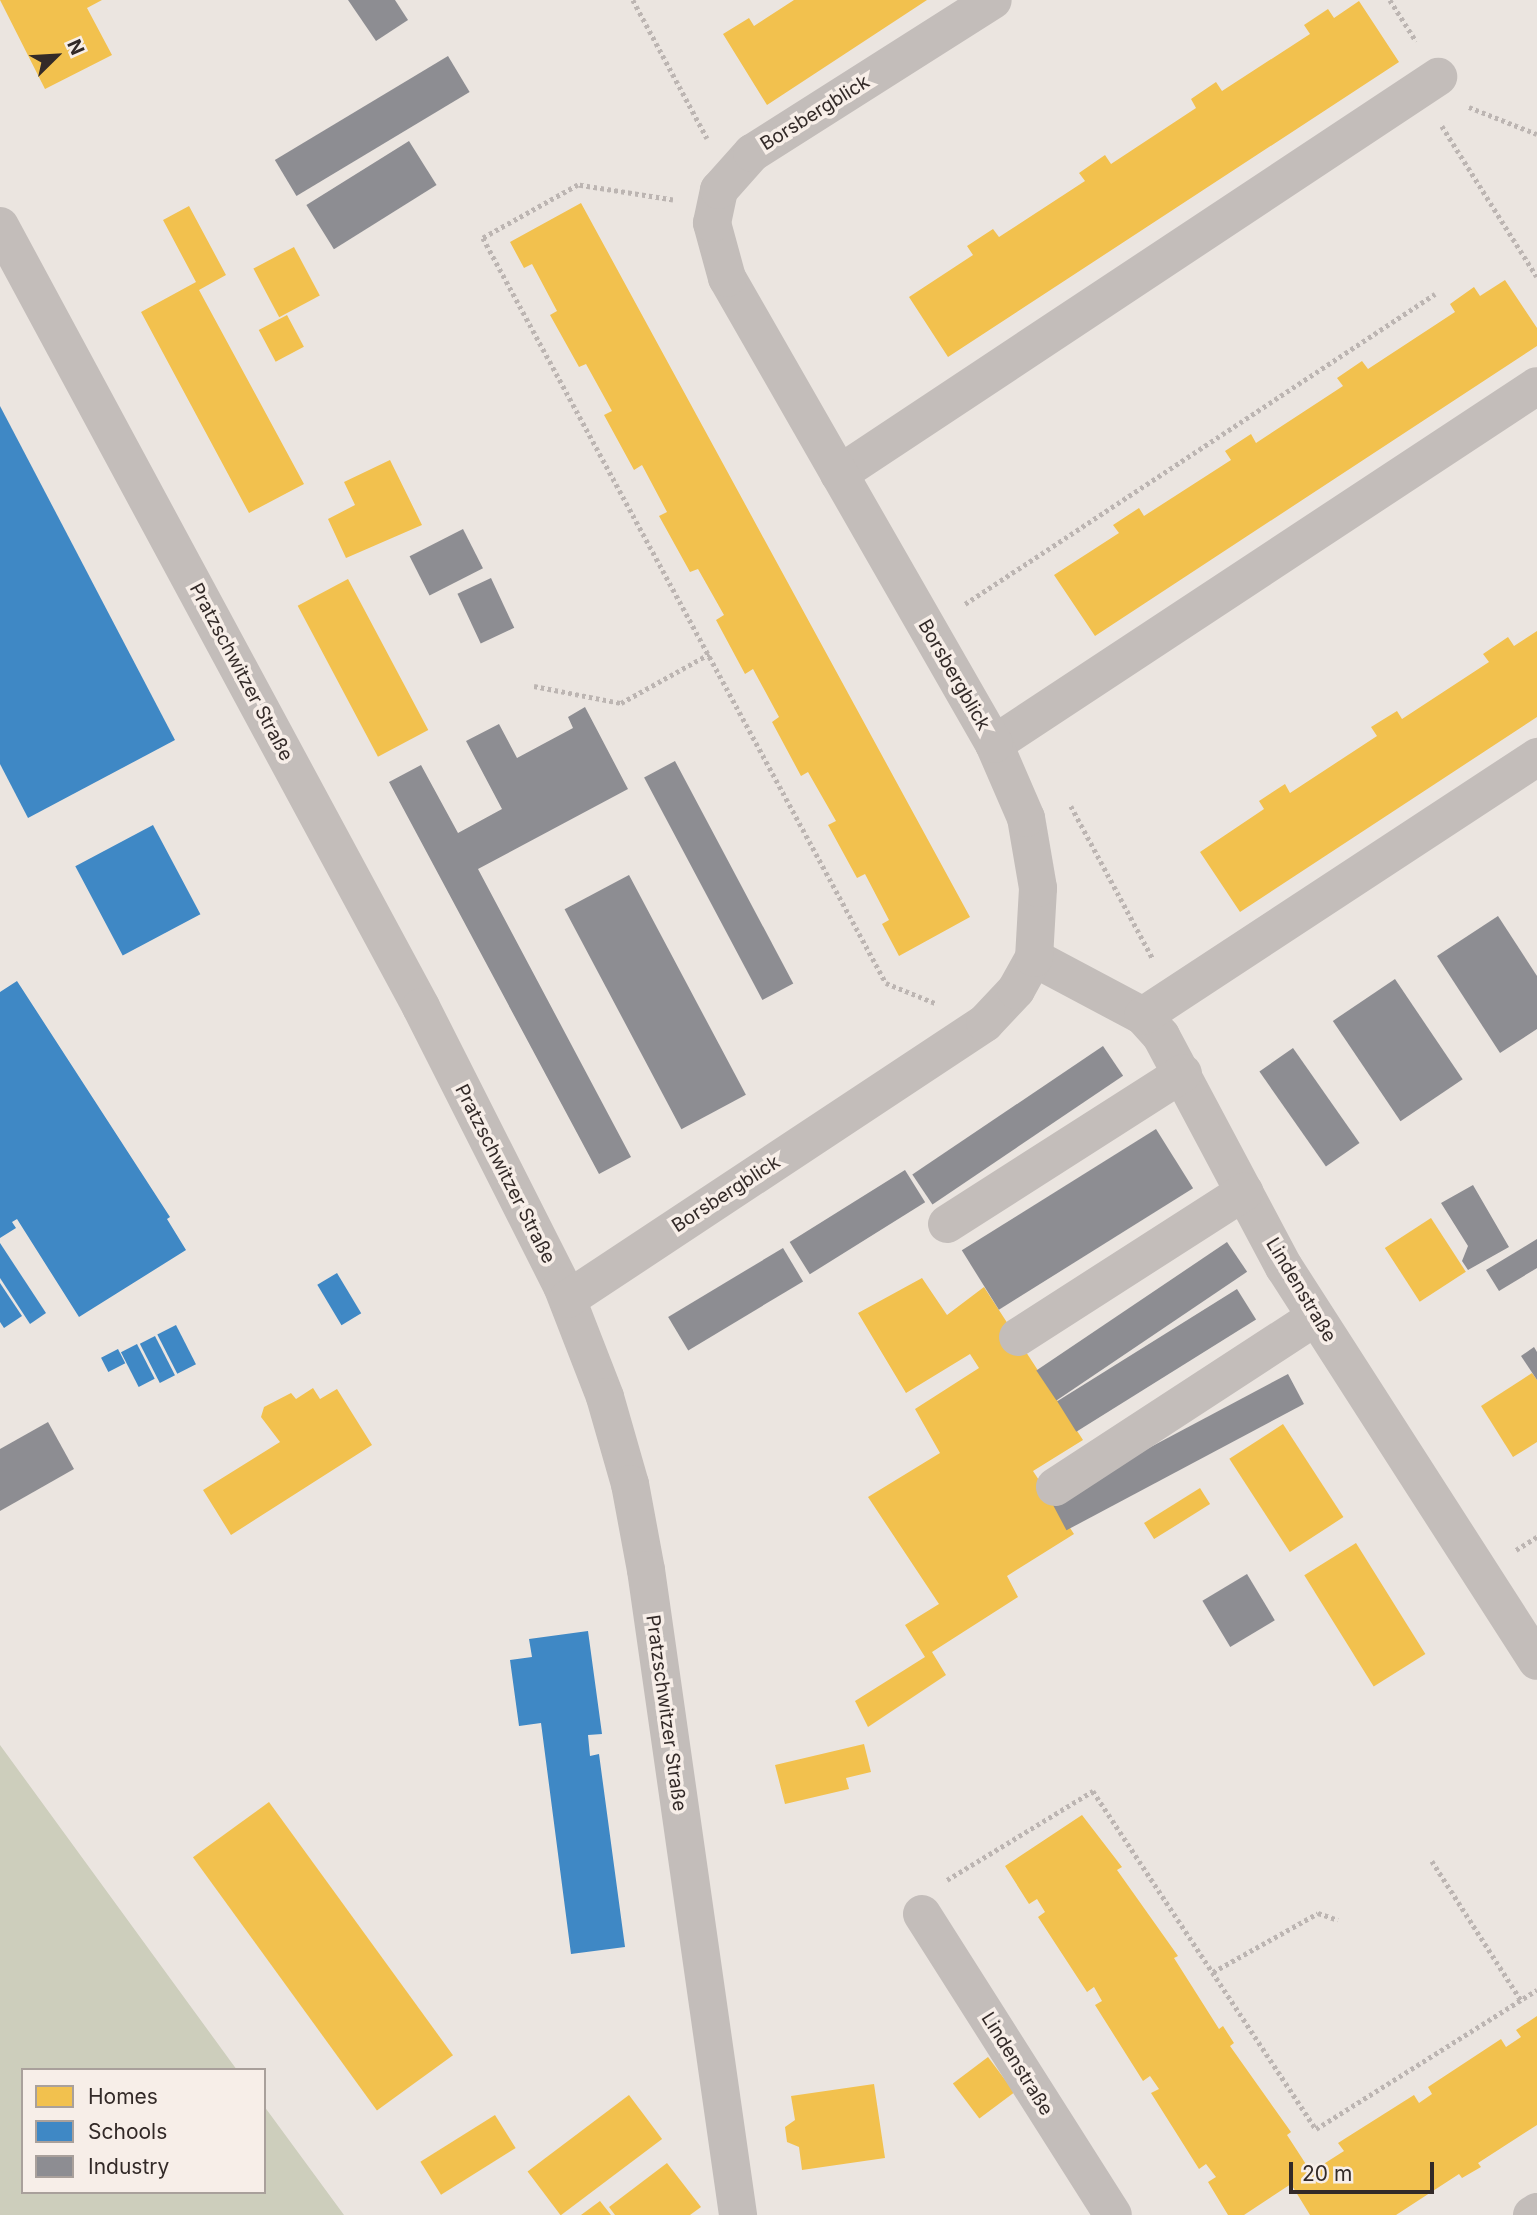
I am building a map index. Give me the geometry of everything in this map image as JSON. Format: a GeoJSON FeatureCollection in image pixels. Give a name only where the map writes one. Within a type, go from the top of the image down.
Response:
{"type":"FeatureCollection","features":[{"type":"Feature","properties":{"kind":"street","name":"Borsbergblick"},"geometry":{"type":"LineString","coordinates":[[568,1299],[985,1023],[1016,990],[1034,958],[1038,888],[1026,818],[994,744],[727,278],[712,223],[722,193],[752,153],[993,0]]}},
{"type":"Feature","properties":{"kind":"street"},"geometry":{"type":"LineString","coordinates":[[839,474],[1429,83]]}},
{"type":"Feature","properties":{"kind":"street","name":"Pratzschwitzer Straße"},"geometry":{"type":"LineString","coordinates":[[0,226],[421,1007],[568,1299],[605,1397],[630,1484],[646,1570],[738,2215]]}},
{"type":"Feature","properties":{"kind":"street"},"geometry":{"type":"LineString","coordinates":[[994,744],[1537,386]]}},
{"type":"Feature","properties":{"kind":"street"},"geometry":{"type":"LineString","coordinates":[[1158,1006],[1537,757]]}},
{"type":"Feature","properties":{"kind":"street","name":"Lindenstraße"},"geometry":{"type":"LineString","coordinates":[[1034,958],[1158,1006],[1161,1036],[1244,1192],[1316,1317],[1537,1661]]}},
{"type":"Feature","properties":{"kind":"street"},"geometry":{"type":"LineString","coordinates":[[947,1224],[1183,1073]]}},
{"type":"Feature","properties":{"kind":"street"},"geometry":{"type":"LineString","coordinates":[[1018,1337],[1244,1192]]}},
{"type":"Feature","properties":{"kind":"street"},"geometry":{"type":"LineString","coordinates":[[1055,1487],[1316,1317]]}},
{"type":"Feature","properties":{"kind":"street","name":"Lindenstraße"},"geometry":{"type":"LineString","coordinates":[[922,1914],[1113,2215]]}},
{"type":"Feature","properties":{"kind":"street"},"geometry":{"type":"LineString","coordinates":[[1532,2215],[1537,2211]]}},
{"type":"Feature","properties":{"kind":"path"},"geometry":{"type":"LineString","coordinates":[[633,0],[722,193],[578,185],[483,238],[887,983],[985,1023]]}},
{"type":"Feature","properties":{"kind":"path"},"geometry":{"type":"LineString","coordinates":[[1429,83],[1474,111],[1537,134]]}},
{"type":"Feature","properties":{"kind":"path"},"geometry":{"type":"LineString","coordinates":[[1429,83],[1537,276]]}},
{"type":"Feature","properties":{"kind":"path"},"geometry":{"type":"LineString","coordinates":[[928,629],[1435,294]]}},
{"type":"Feature","properties":{"kind":"path"},"geometry":{"type":"LineString","coordinates":[[534,686],[621,703],[709,654]]}},
{"type":"Feature","properties":{"kind":"path"},"geometry":{"type":"LineString","coordinates":[[1067,799],[1158,1006]]}},
{"type":"Feature","properties":{"kind":"path"},"geometry":{"type":"LineString","coordinates":[[922,1914],[930,1891],[1093,1791],[1316,2129],[1537,1990]]}},
{"type":"Feature","properties":{"kind":"path"},"geometry":{"type":"LineString","coordinates":[[1432,1861],[1521,2000]]}},
{"type":"Feature","properties":{"kind":"path"},"geometry":{"type":"LineString","coordinates":[[1213,1972],[1318,1913],[1338,1920]]}},
{"type":"Feature","properties":{"kind":"green space"},"geometry":{"type":"Polygon","coordinates":[[[0,1745],[236,2068],[21,2068],[21,2194],[266,2194],[266,2109],[344,2215],[0,2215],[0,1745]]]}},
{"type":"Feature","properties":{"kind":"building: Homes"},"geometry":{"type":"Polygon","coordinates":[[[0,0],[102,0],[87,8],[112,55],[45,89],[0,0]]]}},
{"type":"Feature","properties":{"kind":"building: Homes"},"geometry":{"type":"Polygon","coordinates":[[[794,0],[927,0],[767,105],[723,34],[749,18],[754,26],[794,0]]]}},
{"type":"Feature","properties":{"kind":"building: Homes"},"geometry":{"type":"Polygon","coordinates":[[[1359,1],[1399,62],[948,357],[909,297],[973,255],[967,246],[993,229],[999,237],[1085,181],[1079,173],[1105,155],[1111,164],[1196,108],[1191,99],[1216,82],[1222,91],[1310,34],[1304,25],[1328,9],[1334,18],[1359,1]]]}},
{"type":"Feature","properties":{"kind":"building: Homes"},"geometry":{"type":"Polygon","coordinates":[[[581,203],[970,917],[899,956],[882,924],[889,920],[865,874],[857,878],[828,825],[836,821],[808,772],[801,776],[772,722],[779,717],[753,669],[745,674],[716,620],[724,615],[698,569],[690,572],[659,516],[667,512],[642,465],[634,470],[604,415],[612,411],[586,364],[579,367],[550,315],[557,311],[532,264],[524,268],[510,242],[581,203]]]}},
{"type":"Feature","properties":{"kind":"building: Homes"},"geometry":{"type":"Polygon","coordinates":[[[189,206],[226,275],[199,290],[304,484],[249,513],[141,312],[196,282],[163,220],[189,206]]]}},
{"type":"Feature","properties":{"kind":"building: Homes"},"geometry":{"type":"Polygon","coordinates":[[[294,247],[320,296],[279,317],[253,269],[294,247]]]}},
{"type":"Feature","properties":{"kind":"building: Homes"},"geometry":{"type":"Polygon","coordinates":[[[1505,280],[1537,328],[1537,346],[1095,636],[1054,575],[1119,533],[1113,525],[1139,508],[1144,516],[1231,460],[1225,451],[1251,434],[1256,443],[1343,386],[1337,378],[1362,361],[1368,369],[1455,312],[1450,304],[1474,287],[1480,296],[1505,280]]]}},
{"type":"Feature","properties":{"kind":"building: Homes"},"geometry":{"type":"Polygon","coordinates":[[[287,315],[304,347],[276,362],[259,330],[287,315]]]}},
{"type":"Feature","properties":{"kind":"building: Homes"},"geometry":{"type":"Polygon","coordinates":[[[390,460],[422,525],[346,558],[328,519],[355,505],[344,482],[390,460]]]}},
{"type":"Feature","properties":{"kind":"building: Homes"},"geometry":{"type":"Polygon","coordinates":[[[348,579],[428,730],[378,757],[298,606],[348,579]]]}},
{"type":"Feature","properties":{"kind":"building: Homes"},"geometry":{"type":"Polygon","coordinates":[[[1537,631],[1537,717],[1240,912],[1200,852],[1264,809],[1259,801],[1285,784],[1290,793],[1377,736],[1371,727],[1397,711],[1402,719],[1489,662],[1483,654],[1508,637],[1514,646],[1537,631]]]}},
{"type":"Feature","properties":{"kind":"building: Homes"},"geometry":{"type":"Polygon","coordinates":[[[1431,1218],[1466,1272],[1420,1302],[1385,1248],[1431,1218]]]}},
{"type":"Feature","properties":{"kind":"building: Homes"},"geometry":{"type":"Polygon","coordinates":[[[922,1278],[947,1315],[984,1287],[1083,1440],[1033,1471],[1074,1534],[1007,1576],[1018,1597],[932,1652],[946,1675],[868,1727],[855,1701],[925,1657],[905,1625],[939,1604],[868,1497],[940,1453],[915,1409],[979,1368],[970,1354],[906,1393],[858,1313],[922,1278]]]}},
{"type":"Feature","properties":{"kind":"building: Homes"},"geometry":{"type":"Polygon","coordinates":[[[1532,1373],[1537,1380],[1537,1442],[1513,1457],[1481,1406],[1532,1373]]]}},
{"type":"Feature","properties":{"kind":"building: Homes"},"geometry":{"type":"Polygon","coordinates":[[[313,1388],[320,1399],[337,1389],[372,1445],[231,1535],[203,1490],[280,1442],[261,1417],[264,1407],[291,1393],[296,1399],[313,1388]]]}},
{"type":"Feature","properties":{"kind":"building: Homes"},"geometry":{"type":"Polygon","coordinates":[[[1283,1424],[1343,1517],[1290,1552],[1229,1459],[1283,1424]]]}},
{"type":"Feature","properties":{"kind":"building: Homes"},"geometry":{"type":"Polygon","coordinates":[[[1200,1488],[1210,1504],[1154,1539],[1144,1523],[1200,1488]]]}},
{"type":"Feature","properties":{"kind":"building: Homes"},"geometry":{"type":"Polygon","coordinates":[[[1356,1543],[1425,1654],[1374,1686],[1304,1575],[1356,1543]]]}},
{"type":"Feature","properties":{"kind":"building: Homes"},"geometry":{"type":"Polygon","coordinates":[[[864,1744],[871,1772],[846,1778],[849,1789],[785,1804],[775,1765],[864,1744]]]}},
{"type":"Feature","properties":{"kind":"building: Homes"},"geometry":{"type":"Polygon","coordinates":[[[269,1802],[453,2055],[377,2110],[193,1857],[269,1802]]]}},
{"type":"Feature","properties":{"kind":"building: Homes"},"geometry":{"type":"Polygon","coordinates":[[[1082,1815],[1122,1867],[1117,1870],[1178,1956],[1174,1958],[1219,2029],[1223,2026],[1234,2043],[1230,2046],[1291,2132],[1287,2135],[1311,2172],[1344,2151],[1338,2143],[1414,2095],[1419,2103],[1432,2094],[1428,2087],[1501,2039],[1506,2047],[1521,2037],[1516,2030],[1537,2016],[1537,2125],[1478,2163],[1481,2167],[1462,2178],[1459,2174],[1396,2215],[1310,2215],[1291,2184],[1244,2215],[1228,2215],[1208,2182],[1216,2177],[1206,2164],[1199,2169],[1151,2093],[1159,2089],[1150,2076],[1143,2081],[1095,2005],[1102,2001],[1094,1987],[1087,1992],[1038,1917],[1045,1912],[1037,1899],[1029,1904],[1005,1866],[1082,1815]]]}},
{"type":"Feature","properties":{"kind":"building: Homes"},"geometry":{"type":"Polygon","coordinates":[[[988,2057],[1014,2092],[979,2119],[953,2083],[988,2057]]]}},
{"type":"Feature","properties":{"kind":"building: Homes"},"geometry":{"type":"Polygon","coordinates":[[[874,2084],[885,2158],[802,2170],[799,2147],[787,2142],[785,2127],[795,2120],[791,2096],[874,2084]]]}},
{"type":"Feature","properties":{"kind":"building: Homes"},"geometry":{"type":"Polygon","coordinates":[[[629,2095],[662,2139],[561,2215],[528,2171],[629,2095]]]}},
{"type":"Feature","properties":{"kind":"building: Homes"},"geometry":{"type":"Polygon","coordinates":[[[495,2115],[516,2148],[441,2195],[420,2162],[495,2115]]]}},
{"type":"Feature","properties":{"kind":"building: Homes"},"geometry":{"type":"Polygon","coordinates":[[[667,2163],[701,2207],[690,2215],[615,2215],[609,2207],[667,2163]]]}},
{"type":"Feature","properties":{"kind":"building: Homes"},"geometry":{"type":"Polygon","coordinates":[[[600,2201],[611,2215],[581,2215],[600,2201]]]}},
{"type":"Feature","properties":{"kind":"building: Schools"},"geometry":{"type":"Polygon","coordinates":[[[0,406],[175,740],[28,818],[0,764],[0,406]]]}},
{"type":"Feature","properties":{"kind":"building: Schools"},"geometry":{"type":"Polygon","coordinates":[[[153,825],[200,914],[123,955],[75,866],[153,825]]]}},
{"type":"Feature","properties":{"kind":"building: Schools"},"geometry":{"type":"Polygon","coordinates":[[[17,981],[170,1217],[167,1219],[186,1250],[79,1317],[17,1219],[12,1222],[16,1228],[0,1238],[0,992],[17,981]]]}},
{"type":"Feature","properties":{"kind":"building: Schools"},"geometry":{"type":"Polygon","coordinates":[[[0,1243],[46,1313],[30,1324],[0,1278],[0,1243]]]}},
{"type":"Feature","properties":{"kind":"building: Schools"},"geometry":{"type":"Polygon","coordinates":[[[337,1273],[361,1313],[341,1325],[317,1285],[337,1273]]]}},
{"type":"Feature","properties":{"kind":"building: Schools"},"geometry":{"type":"Polygon","coordinates":[[[0,1283],[22,1316],[4,1328],[0,1322],[0,1283]]]}},
{"type":"Feature","properties":{"kind":"building: Schools"},"geometry":{"type":"Polygon","coordinates":[[[176,1325],[196,1364],[177,1374],[157,1335],[176,1325]]]}},
{"type":"Feature","properties":{"kind":"building: Schools"},"geometry":{"type":"Polygon","coordinates":[[[155,1336],[175,1375],[160,1383],[140,1344],[155,1336]]]}},
{"type":"Feature","properties":{"kind":"building: Schools"},"geometry":{"type":"Polygon","coordinates":[[[137,1344],[155,1379],[139,1387],[121,1352],[137,1344]]]}},
{"type":"Feature","properties":{"kind":"building: Schools"},"geometry":{"type":"Polygon","coordinates":[[[118,1349],[125,1363],[108,1372],[101,1358],[118,1349]]]}},
{"type":"Feature","properties":{"kind":"building: Schools"},"geometry":{"type":"Polygon","coordinates":[[[588,1631],[602,1734],[588,1735],[590,1756],[599,1754],[625,1947],[571,1954],[541,1723],[519,1726],[510,1660],[532,1657],[529,1639],[588,1631]]]}},
{"type":"Feature","properties":{"kind":"building: Industry"},"geometry":{"type":"Polygon","coordinates":[[[348,0],[395,0],[408,20],[376,41],[348,0]]]}},
{"type":"Feature","properties":{"kind":"building: Industry"},"geometry":{"type":"Polygon","coordinates":[[[448,56],[470,92],[296,196],[275,160],[448,56]]]}},
{"type":"Feature","properties":{"kind":"building: Industry"},"geometry":{"type":"Polygon","coordinates":[[[409,141],[437,185],[334,249],[306,205],[409,141]]]}},
{"type":"Feature","properties":{"kind":"building: Industry"},"geometry":{"type":"Polygon","coordinates":[[[463,529],[483,568],[430,595],[410,556],[463,529]]]}},
{"type":"Feature","properties":{"kind":"building: Industry"},"geometry":{"type":"Polygon","coordinates":[[[491,578],[514,628],[481,643],[457,594],[491,578]]]}},
{"type":"Feature","properties":{"kind":"building: Industry"},"geometry":{"type":"Polygon","coordinates":[[[585,707],[628,789],[478,869],[631,1157],[599,1174],[389,782],[421,765],[458,833],[502,809],[466,741],[499,724],[517,758],[573,728],[568,717],[585,707]]]}},
{"type":"Feature","properties":{"kind":"building: Industry"},"geometry":{"type":"Polygon","coordinates":[[[675,761],[793,984],[762,1000],[644,777],[675,761]]]}},
{"type":"Feature","properties":{"kind":"building: Industry"},"geometry":{"type":"Polygon","coordinates":[[[629,875],[746,1095],[681,1129],[565,909],[629,875]]]}},
{"type":"Feature","properties":{"kind":"building: Industry"},"geometry":{"type":"Polygon","coordinates":[[[1498,916],[1537,976],[1537,1029],[1500,1053],[1437,956],[1498,916]]]}},
{"type":"Feature","properties":{"kind":"building: Industry"},"geometry":{"type":"Polygon","coordinates":[[[1395,979],[1463,1079],[1400,1121],[1333,1021],[1395,979]]]}},
{"type":"Feature","properties":{"kind":"building: Industry"},"geometry":{"type":"Polygon","coordinates":[[[1103,1046],[1123,1076],[932,1204],[912,1175],[1103,1046]]]}},
{"type":"Feature","properties":{"kind":"building: Industry"},"geometry":{"type":"Polygon","coordinates":[[[1293,1048],[1360,1143],[1326,1167],[1259,1072],[1293,1048]]]}},
{"type":"Feature","properties":{"kind":"building: Industry"},"geometry":{"type":"Polygon","coordinates":[[[1156,1129],[1193,1188],[999,1310],[962,1250],[1156,1129]]]}},
{"type":"Feature","properties":{"kind":"building: Industry"},"geometry":{"type":"Polygon","coordinates":[[[905,1170],[925,1202],[810,1274],[790,1242],[905,1170]]]}},
{"type":"Feature","properties":{"kind":"building: Industry"},"geometry":{"type":"Polygon","coordinates":[[[1473,1185],[1509,1247],[1468,1270],[1462,1261],[1468,1246],[1441,1203],[1473,1185]]]}},
{"type":"Feature","properties":{"kind":"building: Industry"},"geometry":{"type":"Polygon","coordinates":[[[1537,1239],[1537,1268],[1499,1291],[1486,1270],[1537,1239]]]}},
{"type":"Feature","properties":{"kind":"building: Industry"},"geometry":{"type":"Polygon","coordinates":[[[1227,1242],[1247,1272],[1056,1400],[1036,1371],[1227,1242]]]}},
{"type":"Feature","properties":{"kind":"building: Industry"},"geometry":{"type":"Polygon","coordinates":[[[783,1248],[803,1281],[688,1350],[668,1317],[783,1248]]]}},
{"type":"Feature","properties":{"kind":"building: Industry"},"geometry":{"type":"Polygon","coordinates":[[[1237,1289],[1256,1320],[1076,1432],[1057,1401],[1237,1289]]]}},
{"type":"Feature","properties":{"kind":"building: Industry"},"geometry":{"type":"Polygon","coordinates":[[[1534,1347],[1537,1352],[1537,1380],[1521,1356],[1534,1347]]]}},
{"type":"Feature","properties":{"kind":"building: Industry"},"geometry":{"type":"Polygon","coordinates":[[[1288,1374],[1304,1404],[1066,1530],[1050,1500],[1288,1374]]]}},
{"type":"Feature","properties":{"kind":"building: Industry"},"geometry":{"type":"Polygon","coordinates":[[[48,1422],[74,1469],[0,1511],[0,1449],[48,1422]]]}},
{"type":"Feature","properties":{"kind":"building: Industry"},"geometry":{"type":"Polygon","coordinates":[[[1247,1574],[1275,1620],[1230,1647],[1202,1601],[1247,1574]]]}}]}
